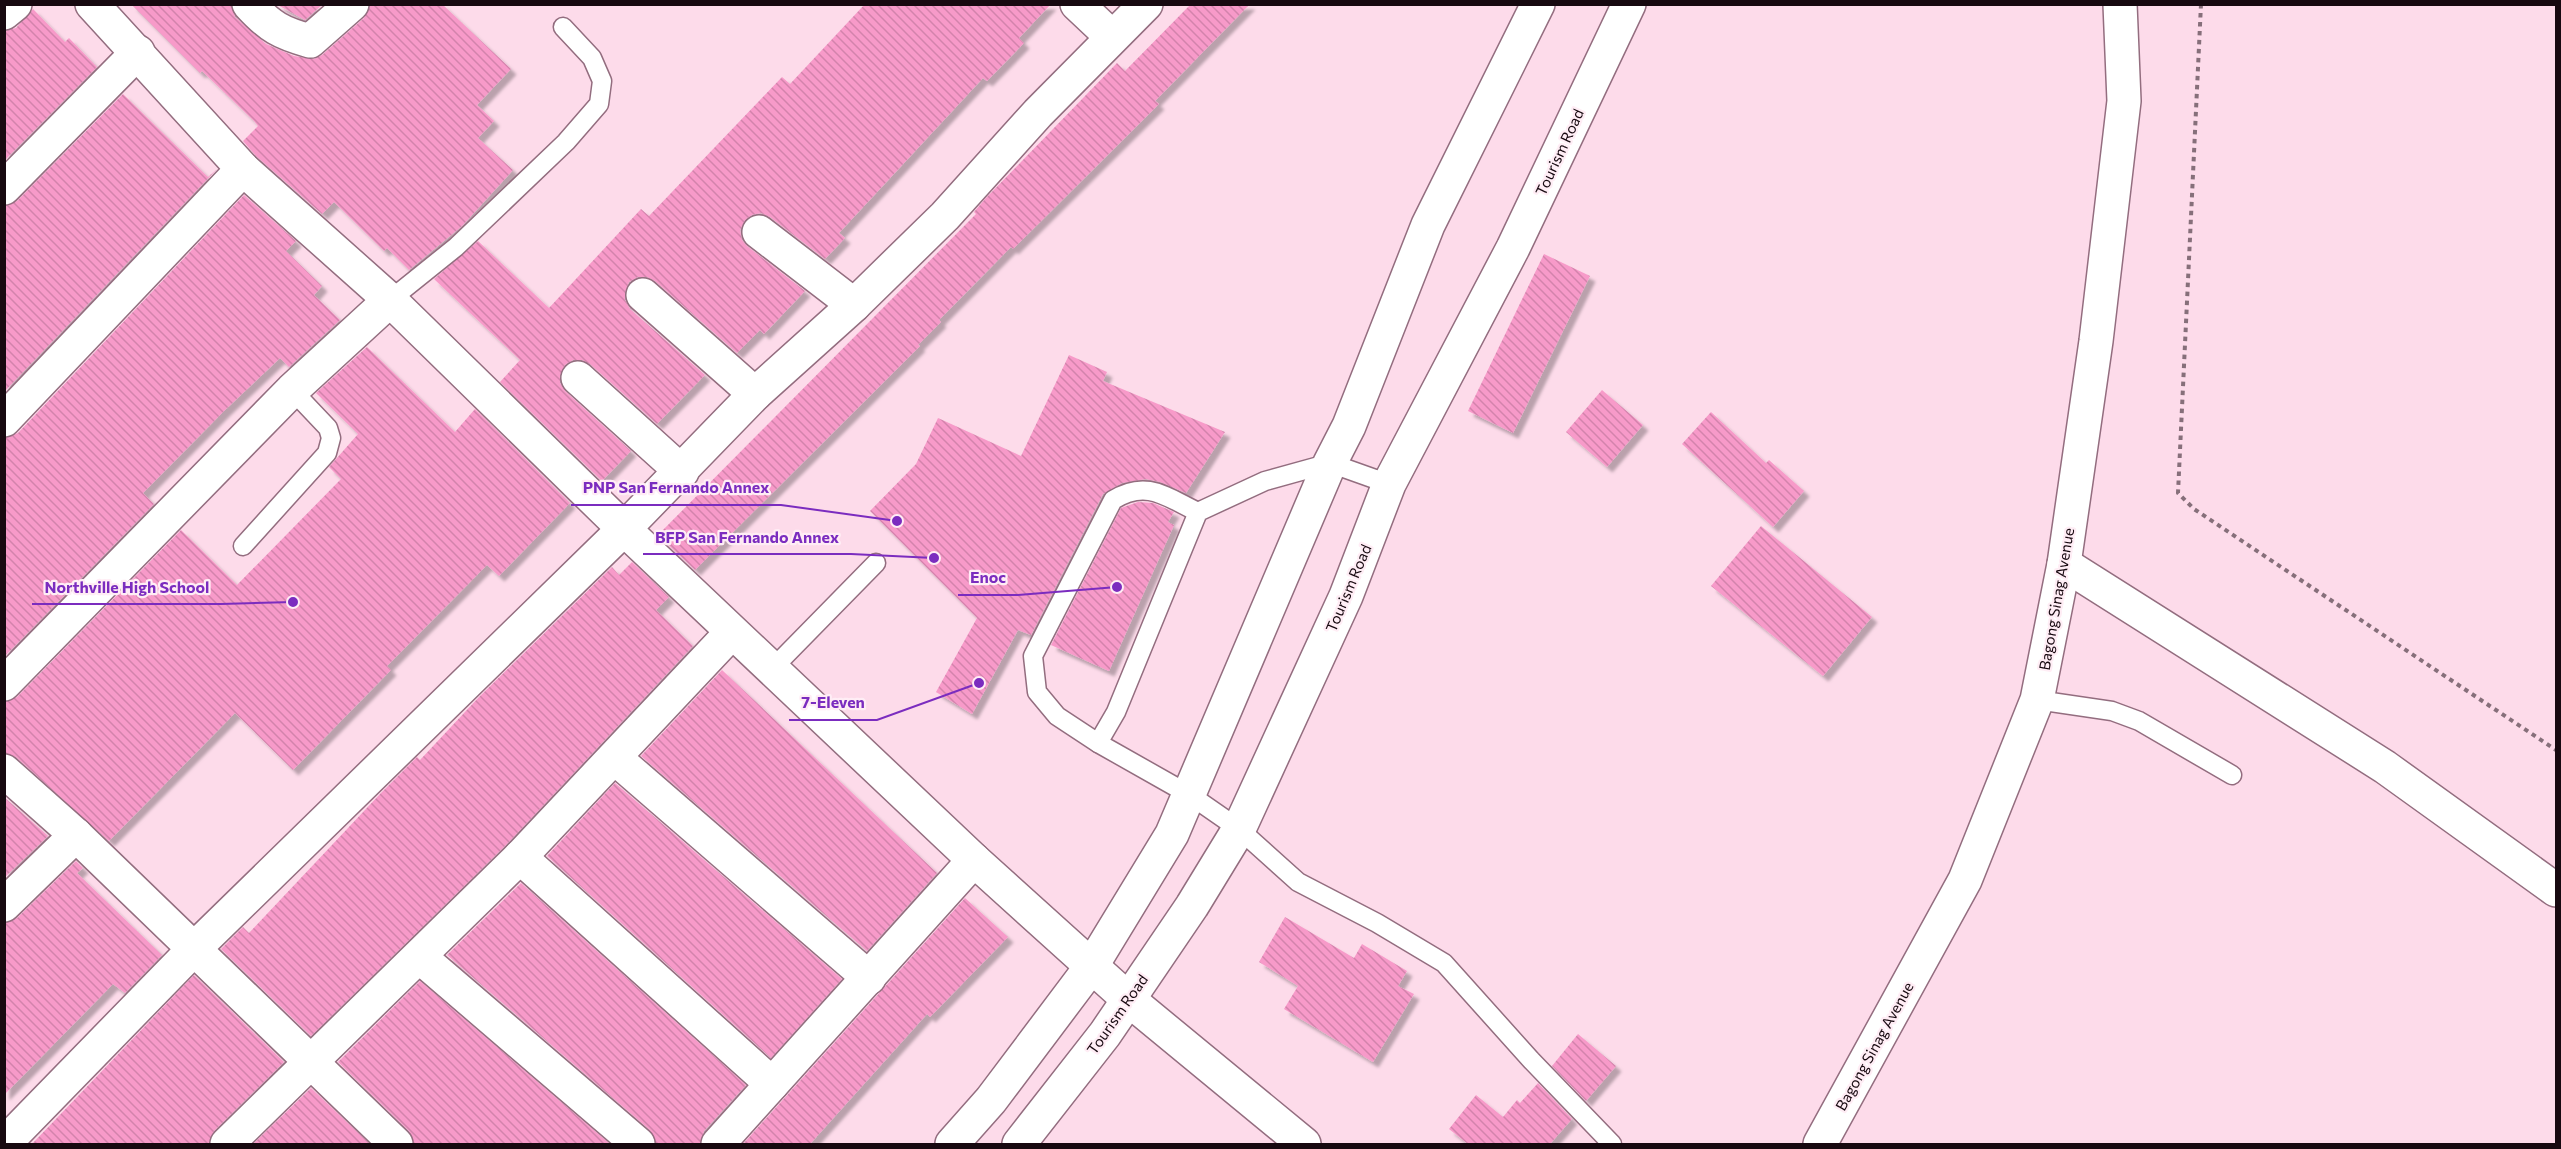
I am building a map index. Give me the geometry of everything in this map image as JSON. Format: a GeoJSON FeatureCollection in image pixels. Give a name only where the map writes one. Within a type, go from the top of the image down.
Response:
{"type":"FeatureCollection","features":[{"type":"Feature","properties":{"kind":"street"},"geometry":{"type":"LineString","coordinates":[[4,13],[15,4]]}},
{"type":"Feature","properties":{"kind":"street"},"geometry":{"type":"LineString","coordinates":[[92,4],[243,169],[390,300],[624,529],[974,860],[1128,999],[1304,1144]]}},
{"type":"Feature","properties":{"kind":"street"},"geometry":{"type":"LineString","coordinates":[[249,4],[266,23],[282,33],[310,41],[352,4]]}},
{"type":"Feature","properties":{"kind":"street"},"geometry":{"type":"LineString","coordinates":[[1077,4],[1112,37]]}},
{"type":"Feature","properties":{"kind":"street"},"geometry":{"type":"LineString","coordinates":[[4,1144],[194,949],[682,472],[755,394],[854,305],[945,216],[1038,113],[1146,4]]}},
{"type":"Feature","properties":{"kind":"street"},"geometry":{"type":"LineString","coordinates":[[952,1144],[991,1100],[1091,967],[1172,834],[1330,464],[1349,426],[1428,225],[1538,4]]}},
{"type":"Feature","properties":{"kind":"street","name":"Tourism Road"},"geometry":{"type":"LineString","coordinates":[[1019,1144],[1105,1034],[1192,906],[1239,829],[1346,596],[1389,484],[1513,248],[1629,4]]}},
{"type":"Feature","properties":{"kind":"street","name":"Bagong Sinag Avenue"},"geometry":{"type":"LineString","coordinates":[[1820,1144],[1965,880],[2037,700],[2064,564],[2096,341],[2124,101],[2120,4]]}},
{"type":"Feature","properties":{"kind":"street"},"geometry":{"type":"LineString","coordinates":[[4,188],[138,52]]}},
{"type":"Feature","properties":{"kind":"street"},"geometry":{"type":"LineString","coordinates":[[4,420],[243,169]]}},
{"type":"Feature","properties":{"kind":"street"},"geometry":{"type":"LineString","coordinates":[[759,232],[854,305]]}},
{"type":"Feature","properties":{"kind":"street"},"geometry":{"type":"LineString","coordinates":[[643,295],[755,394]]}},
{"type":"Feature","properties":{"kind":"street"},"geometry":{"type":"LineString","coordinates":[[4,684],[292,390],[390,300]]}},
{"type":"Feature","properties":{"kind":"street"},"geometry":{"type":"LineString","coordinates":[[578,378],[682,472]]}},
{"type":"Feature","properties":{"kind":"street"},"geometry":{"type":"LineString","coordinates":[[2064,564],[2385,767],[2556,890]]}},
{"type":"Feature","properties":{"kind":"street"},"geometry":{"type":"LineString","coordinates":[[227,1144],[520,857],[732,632]]}},
{"type":"Feature","properties":{"kind":"street"},"geometry":{"type":"LineString","coordinates":[[615,758],[869,978]]}},
{"type":"Feature","properties":{"kind":"street"},"geometry":{"type":"LineString","coordinates":[[4,771],[76,835],[309,1063],[396,1144]]}},
{"type":"Feature","properties":{"kind":"street"},"geometry":{"type":"LineString","coordinates":[[4,905],[76,835]]}},
{"type":"Feature","properties":{"kind":"street"},"geometry":{"type":"LineString","coordinates":[[520,857],[772,1084]]}},
{"type":"Feature","properties":{"kind":"street"},"geometry":{"type":"LineString","coordinates":[[718,1144],[974,860]]}},
{"type":"Feature","properties":{"kind":"street"},"geometry":{"type":"LineString","coordinates":[[420,957],[638,1144]]}},
{"type":"Feature","properties":{"kind":"lane"},"geometry":{"type":"LineString","coordinates":[[390,300],[456,247],[566,142],[599,104],[602,81],[592,58],[563,27]]}},
{"type":"Feature","properties":{"kind":"lane"},"geometry":{"type":"LineString","coordinates":[[243,546],[327,453],[331,438],[328,428],[292,390]]}},
{"type":"Feature","properties":{"kind":"lane"},"geometry":{"type":"LineString","coordinates":[[1098,743],[1116,712],[1198,512],[1265,481],[1330,464],[1389,484]]}},
{"type":"Feature","properties":{"kind":"lane"},"geometry":{"type":"LineString","coordinates":[[1198,512],[1151,490],[1129,490],[1113,500],[1033,656],[1037,692],[1057,716],[1098,743],[1190,795],[1239,829],[1298,882],[1377,923],[1444,963],[1531,1060],[1612,1144]]}},
{"type":"Feature","properties":{"kind":"lane"},"geometry":{"type":"LineString","coordinates":[[772,669],[876,563]]}},
{"type":"Feature","properties":{"kind":"lane"},"geometry":{"type":"LineString","coordinates":[[2037,700],[2112,711],[2139,721],[2232,775]]}},
{"type":"Feature","properties":{"kind":"path"},"geometry":{"type":"LineString","coordinates":[[2201,4],[2178,493],[2194,509],[2556,750]]}},
{"type":"Feature","properties":{"kind":"building"},"geometry":{"type":"Polygon","coordinates":[[[131,4],[231,4],[235,17],[266,44],[294,56],[314,59],[322,55],[364,18],[370,4],[442,4],[511,69],[477,105],[494,121],[478,138],[513,170],[462,226],[409,270],[387,248],[384,251],[334,202],[322,214],[256,156],[243,141],[258,126],[254,121],[202,71],[200,73],[131,4]]]}},
{"type":"Feature","properties":{"kind":"building"},"geometry":{"type":"Polygon","coordinates":[[[276,4],[323,4],[305,20],[276,4]]]}},
{"type":"Feature","properties":{"kind":"building"},"geometry":{"type":"Polygon","coordinates":[[[865,4],[1051,4],[1019,38],[1024,43],[987,81],[983,78],[839,233],[845,238],[825,259],[770,217],[761,213],[745,220],[740,230],[742,240],[747,246],[805,291],[764,334],[760,330],[737,353],[655,281],[647,277],[638,277],[629,282],[625,300],[630,309],[705,375],[657,424],[590,364],[582,360],[573,360],[565,365],[560,375],[560,383],[565,391],[631,451],[602,481],[500,382],[520,360],[434,279],[478,241],[549,308],[641,209],[649,216],[782,77],[790,84],[865,4]]]}},
{"type":"Feature","properties":{"kind":"building"},"geometry":{"type":"Polygon","coordinates":[[[1191,4],[1250,4],[1155,101],[1159,104],[1013,249],[1011,247],[939,320],[941,322],[918,345],[920,346],[695,570],[658,535],[976,214],[974,212],[985,199],[1117,63],[1125,71],[1191,4]]]}},
{"type":"Feature","properties":{"kind":"building"},"geometry":{"type":"Polygon","coordinates":[[[33,9],[65,42],[69,38],[97,67],[4,161],[4,31],[16,28],[33,9]]]}},
{"type":"Feature","properties":{"kind":"building"},"geometry":{"type":"Polygon","coordinates":[[[123,94],[208,177],[217,169],[4,392],[4,206],[17,201],[123,94]]]}},
{"type":"Feature","properties":{"kind":"building"},"geometry":{"type":"Polygon","coordinates":[[[244,195],[296,241],[286,251],[322,286],[314,295],[340,320],[289,367],[280,358],[225,410],[143,493],[154,504],[4,657],[4,438],[18,433],[244,195]]]}},
{"type":"Feature","properties":{"kind":"building"},"geometry":{"type":"Polygon","coordinates":[[[1544,254],[1590,276],[1513,433],[1468,411],[1544,254]]]}},
{"type":"Feature","properties":{"kind":"building"},"geometry":{"type":"Polygon","coordinates":[[[367,347],[455,432],[475,409],[570,503],[499,576],[487,565],[387,666],[391,670],[293,770],[235,713],[109,841],[16,757],[4,753],[4,702],[17,697],[181,530],[237,585],[341,479],[329,467],[358,434],[316,393],[367,347]]]}},
{"type":"Feature","properties":{"kind":"building"},"geometry":{"type":"Polygon","coordinates":[[[1069,355],[1107,372],[1103,381],[1225,432],[1186,493],[1146,479],[1122,483],[1103,494],[1031,635],[1018,630],[972,714],[936,692],[977,618],[870,511],[916,464],[938,418],[1021,456],[1069,355]]]}},
{"type":"Feature","properties":{"kind":"building"},"geometry":{"type":"Polygon","coordinates":[[[1602,390],[1643,425],[1607,467],[1566,432],[1602,390]]]}},
{"type":"Feature","properties":{"kind":"building"},"geometry":{"type":"Polygon","coordinates":[[[1711,412],[1766,463],[1769,460],[1804,491],[1773,527],[1682,444],[1711,412]]]}},
{"type":"Feature","properties":{"kind":"building"},"geometry":{"type":"Polygon","coordinates":[[[1138,502],[1153,503],[1174,512],[1168,522],[1174,525],[1109,671],[1051,645],[1121,508],[1138,502]]]}},
{"type":"Feature","properties":{"kind":"building"},"geometry":{"type":"Polygon","coordinates":[[[1761,526],[1872,617],[1823,676],[1711,586],[1761,526]]]}},
{"type":"Feature","properties":{"kind":"building"},"geometry":{"type":"Polygon","coordinates":[[[632,562],[669,597],[656,610],[693,646],[507,844],[311,1036],[221,949],[243,927],[249,933],[381,793],[417,757],[420,760],[479,697],[612,567],[619,575],[632,562]]]}},
{"type":"Feature","properties":{"kind":"building"},"geometry":{"type":"Polygon","coordinates":[[[722,670],[937,873],[867,951],[641,756],[722,670]]]}},
{"type":"Feature","properties":{"kind":"building"},"geometry":{"type":"Polygon","coordinates":[[[615,783],[842,979],[771,1058],[547,856],[615,783]]]}},
{"type":"Feature","properties":{"kind":"building"},"geometry":{"type":"Polygon","coordinates":[[[4,797],[48,836],[4,878],[4,797]]]}},
{"type":"Feature","properties":{"kind":"building"},"geometry":{"type":"Polygon","coordinates":[[[76,861],[83,868],[77,873],[162,955],[125,993],[113,984],[4,1095],[4,923],[17,918],[76,861]]]}},
{"type":"Feature","properties":{"kind":"building"},"geometry":{"type":"Polygon","coordinates":[[[521,883],[746,1085],[704,1131],[700,1144],[656,1144],[650,1130],[447,955],[521,883]]]}},
{"type":"Feature","properties":{"kind":"building"},"geometry":{"type":"Polygon","coordinates":[[[965,898],[1008,937],[930,1017],[927,1014],[810,1144],[743,1144],[965,898]]]}},
{"type":"Feature","properties":{"kind":"building"},"geometry":{"type":"Polygon","coordinates":[[[1285,917],[1354,958],[1362,944],[1407,971],[1398,986],[1414,994],[1373,1062],[1284,1009],[1298,986],[1259,962],[1285,917]]]}},
{"type":"Feature","properties":{"kind":"building"},"geometry":{"type":"Polygon","coordinates":[[[194,975],[284,1062],[214,1131],[209,1144],[32,1144],[194,975]]]}},
{"type":"Feature","properties":{"kind":"building"},"geometry":{"type":"Polygon","coordinates":[[[420,981],[610,1144],[414,1144],[409,1131],[338,1062],[420,981]]]}},
{"type":"Feature","properties":{"kind":"building"},"geometry":{"type":"Polygon","coordinates":[[[1578,1034],[1616,1066],[1586,1101],[1552,1066],[1578,1034]]]}},
{"type":"Feature","properties":{"kind":"building"},"geometry":{"type":"Polygon","coordinates":[[[1538,1083],[1572,1119],[1550,1144],[1468,1144],[1449,1129],[1476,1095],[1503,1117],[1517,1100],[1520,1103],[1538,1083]]]}},
{"type":"Feature","properties":{"kind":"building"},"geometry":{"type":"Polygon","coordinates":[[[311,1088],[370,1144],[253,1144],[311,1088]]]}},
{"type":"Feature","properties":{"kind":"place","name":"PNP San Fernando Annex"},"geometry":{"type":"Point","coordinates":[897,521]}},
{"type":"Feature","properties":{"kind":"place","name":"BFP San Fernando Annex"},"geometry":{"type":"Point","coordinates":[934,558]}},
{"type":"Feature","properties":{"kind":"place","name":"Enoc"},"geometry":{"type":"Point","coordinates":[1117,587]}},
{"type":"Feature","properties":{"kind":"place","name":"Northville High School"},"geometry":{"type":"Point","coordinates":[293,602]}},
{"type":"Feature","properties":{"kind":"place","name":"7-Eleven"},"geometry":{"type":"Point","coordinates":[979,683]}}]}
